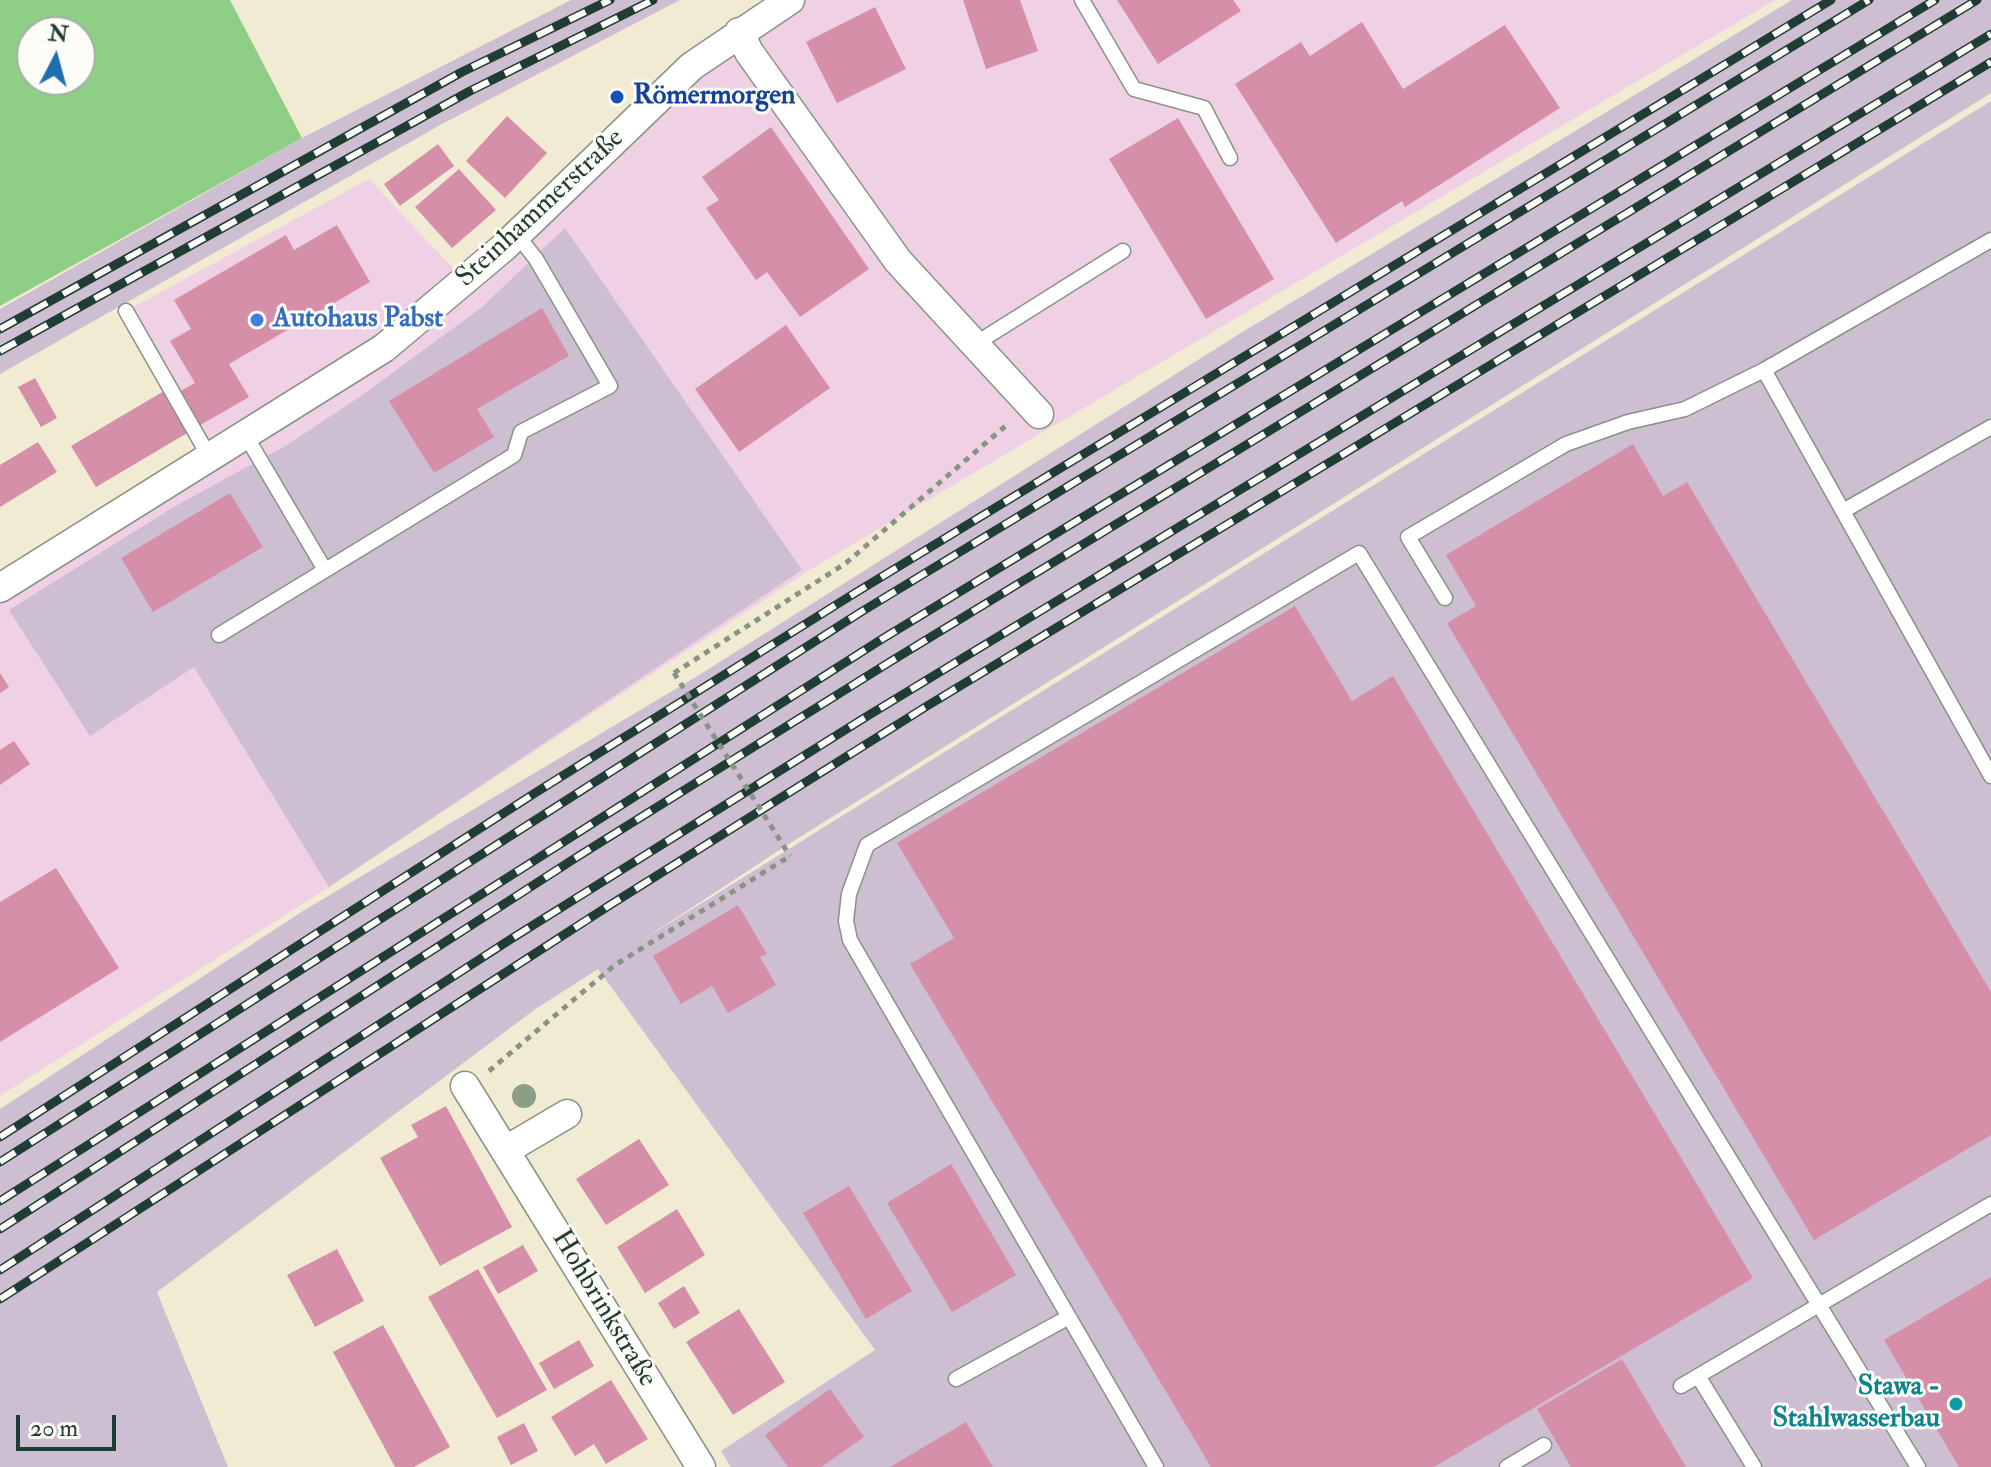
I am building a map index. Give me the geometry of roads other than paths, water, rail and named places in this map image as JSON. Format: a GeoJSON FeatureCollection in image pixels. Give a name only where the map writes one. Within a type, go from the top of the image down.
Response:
{"type":"FeatureCollection","features":[{"type":"Feature","properties":{"kind":"street","name":"Steinhammerstraße"},"geometry":{"type":"LineString","coordinates":[[0,588],[384,348],[517,235],[692,66],[790,0]]}},
{"type":"Feature","properties":{"kind":"street"},"geometry":{"type":"LineString","coordinates":[[739,32],[898,261],[1039,414]]}},
{"type":"Feature","properties":{"kind":"street","name":"Hohbrinkstraße"},"geometry":{"type":"LineString","coordinates":[[465,1086],[701,1467]]}},
{"type":"Feature","properties":{"kind":"street"},"geometry":{"type":"LineString","coordinates":[[506,1150],[567,1114]]}},
{"type":"Feature","properties":{"kind":"lane"},"geometry":{"type":"LineString","coordinates":[[1082,0],[1134,89],[1204,108],[1230,158]]}},
{"type":"Feature","properties":{"kind":"lane"},"geometry":{"type":"LineString","coordinates":[[219,635],[514,455],[521,432],[610,386],[536,259],[517,235]]}},
{"type":"Feature","properties":{"kind":"lane"},"geometry":{"type":"LineString","coordinates":[[1445,598],[1408,537],[1566,444],[1628,422],[1685,409],[1764,370],[1991,240]]}},
{"type":"Feature","properties":{"kind":"lane"},"geometry":{"type":"LineString","coordinates":[[975,344],[1123,251]]}},
{"type":"Feature","properties":{"kind":"lane"},"geometry":{"type":"LineString","coordinates":[[126,311],[210,458]]}},
{"type":"Feature","properties":{"kind":"lane"},"geometry":{"type":"LineString","coordinates":[[1764,370],[1991,776]]}},
{"type":"Feature","properties":{"kind":"lane"},"geometry":{"type":"LineString","coordinates":[[1843,511],[1991,427]]}},
{"type":"Feature","properties":{"kind":"lane"},"geometry":{"type":"LineString","coordinates":[[246,436],[325,570]]}},
{"type":"Feature","properties":{"kind":"lane"},"geometry":{"type":"LineString","coordinates":[[1156,1467],[850,940],[846,921],[849,894],[867,845],[1359,553],[1918,1467]]}},
{"type":"Feature","properties":{"kind":"lane"},"geometry":{"type":"LineString","coordinates":[[1681,1386],[1991,1204]]}},
{"type":"Feature","properties":{"kind":"lane"},"geometry":{"type":"LineString","coordinates":[[956,1379],[1067,1318]]}},
{"type":"Feature","properties":{"kind":"lane"},"geometry":{"type":"LineString","coordinates":[[1698,1376],[1754,1467]]}},
{"type":"Feature","properties":{"kind":"lane"},"geometry":{"type":"LineString","coordinates":[[1507,1467],[1544,1445]]}},
{"type":"Feature","properties":{"kind":"railway"},"geometry":{"type":"LineString","coordinates":[[0,329],[462,72],[610,0]]}},
{"type":"Feature","properties":{"kind":"railway"},"geometry":{"type":"LineString","coordinates":[[0,351],[470,91],[653,0]]}},
{"type":"Feature","properties":{"kind":"railway"},"geometry":{"type":"LineString","coordinates":[[0,1137],[535,793],[855,593],[1831,0]]}},
{"type":"Feature","properties":{"kind":"railway"},"geometry":{"type":"LineString","coordinates":[[0,1162],[861,612],[1869,0]]}},
{"type":"Feature","properties":{"kind":"railway"},"geometry":{"type":"LineString","coordinates":[[0,1201],[882,639],[1935,0]]}},
{"type":"Feature","properties":{"kind":"railway"},"geometry":{"type":"LineString","coordinates":[[0,1229],[577,857],[893,660],[1977,0]]}},
{"type":"Feature","properties":{"kind":"railway"},"geometry":{"type":"LineString","coordinates":[[0,1270],[511,939],[869,715],[1991,34]]}},
{"type":"Feature","properties":{"kind":"railway"},"geometry":{"type":"LineString","coordinates":[[0,1299],[610,905],[927,706],[1991,62]]}},
{"type":"Feature","properties":{"kind":"place","name":"Römermorgen"},"geometry":{"type":"Point","coordinates":[617,97]}},
{"type":"Feature","properties":{"kind":"place","name":"Autohaus Pabst"},"geometry":{"type":"Point","coordinates":[257,320]}},
{"type":"Feature","properties":{"kind":"place","name":"Stawa - Stahlwasserbau"},"geometry":{"type":"Point","coordinates":[1956,1404]}}]}
